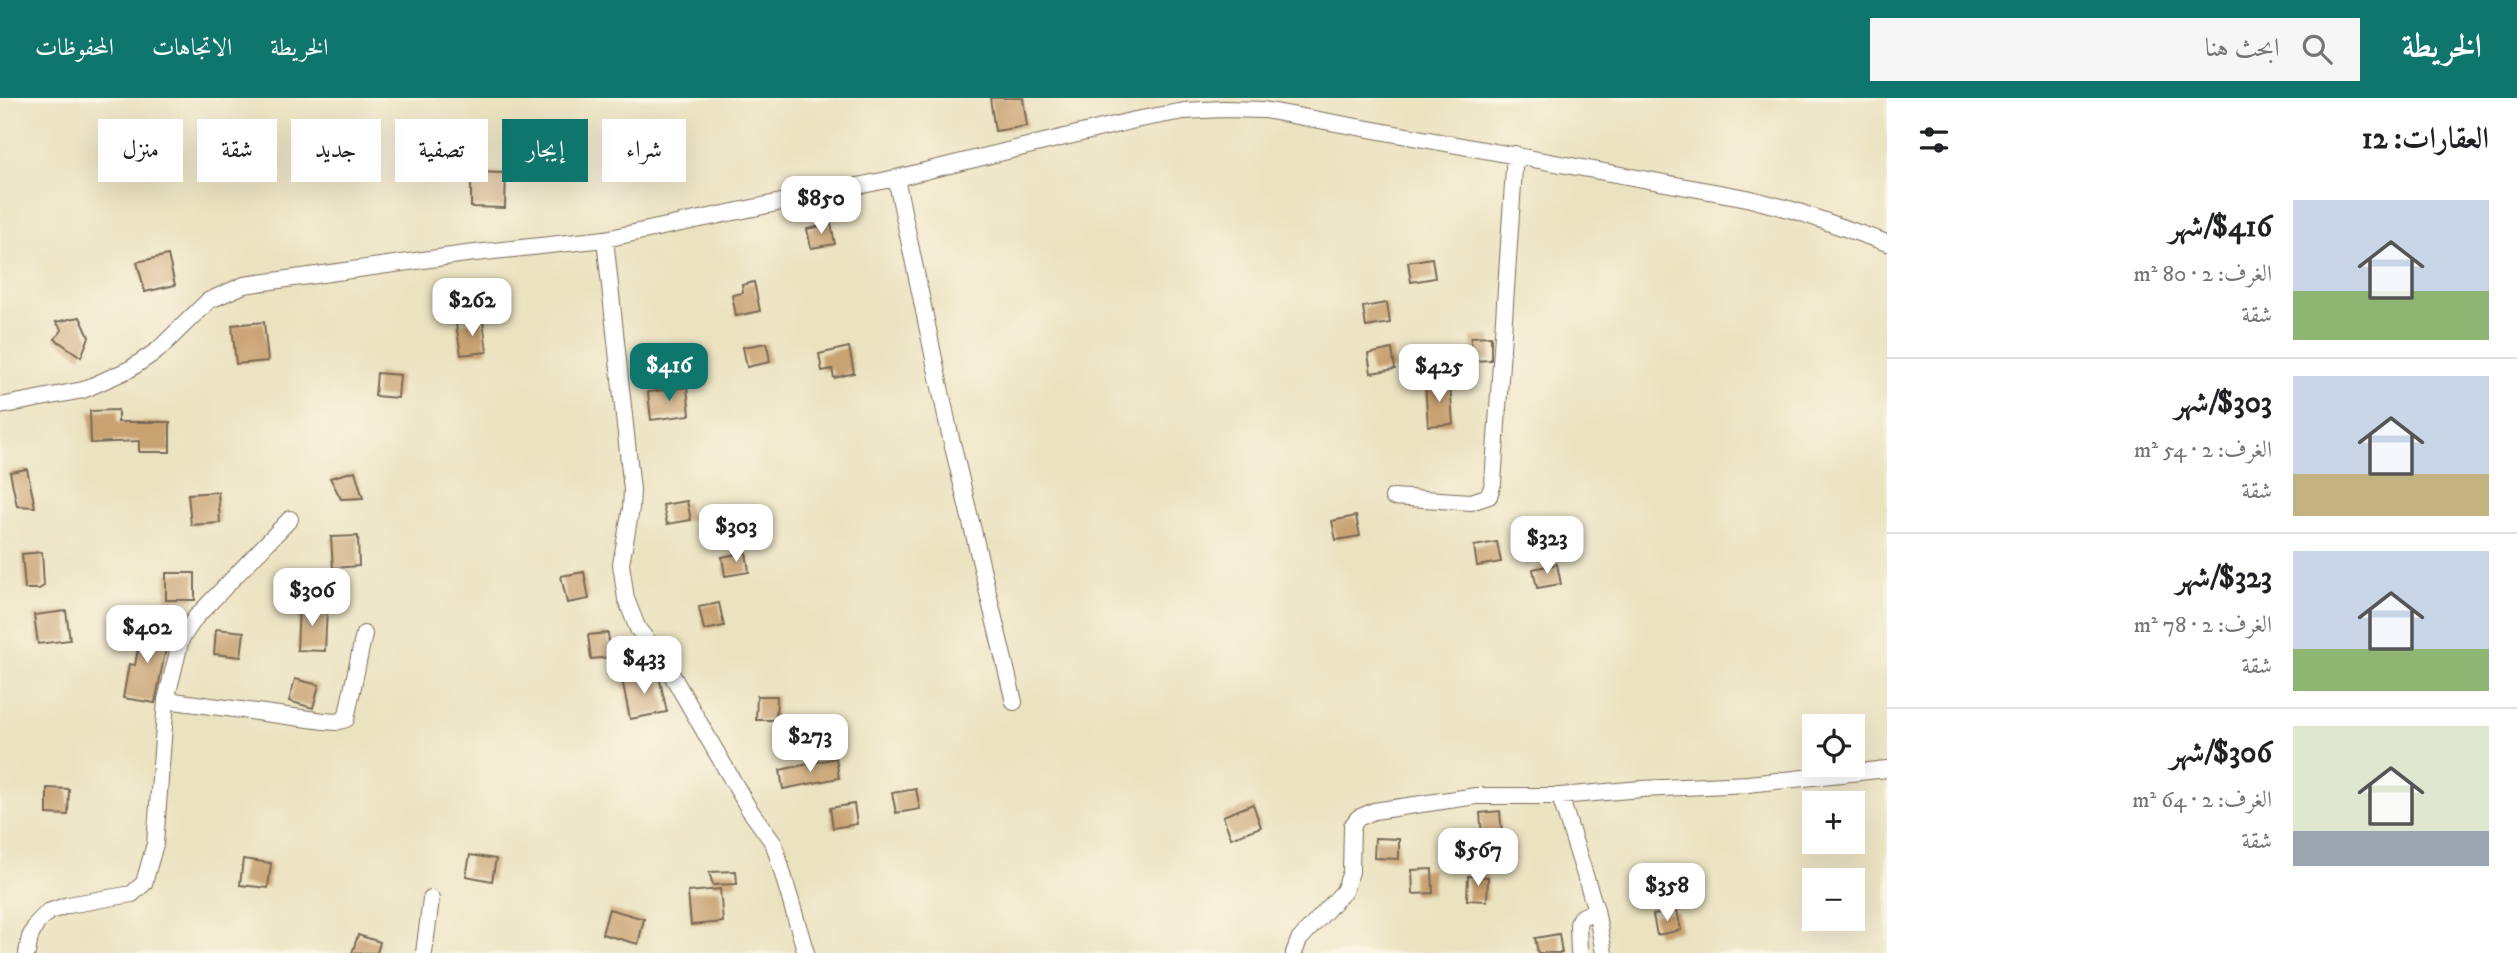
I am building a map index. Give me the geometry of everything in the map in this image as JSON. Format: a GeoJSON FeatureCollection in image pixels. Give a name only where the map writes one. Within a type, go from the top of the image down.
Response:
{"type":"FeatureCollection","features":[{"type":"Feature","properties":{"kind":"street"},"geometry":{"type":"LineString","coordinates":[[1264,110],[1280,98]]}},
{"type":"Feature","properties":{"kind":"street"},"geometry":{"type":"LineString","coordinates":[[0,406],[83,390],[130,369],[158,350],[208,301],[244,285],[466,254],[605,239],[896,178],[1160,116],[1223,108],[1264,110],[1746,198],[1796,211],[1887,243]]}},
{"type":"Feature","properties":{"kind":"street"},"geometry":{"type":"LineString","coordinates":[[1393,497],[1471,502],[1489,496],[1493,483],[1515,155]]}},
{"type":"Feature","properties":{"kind":"street"},"geometry":{"type":"LineString","coordinates":[[896,178],[949,430],[1014,702]]}},
{"type":"Feature","properties":{"kind":"street"},"geometry":{"type":"LineString","coordinates":[[605,239],[632,490],[621,564],[626,598],[638,629],[665,663],[749,809],[774,844],[806,953]]}},
{"type":"Feature","properties":{"kind":"street"},"geometry":{"type":"LineString","coordinates":[[27,953],[30,937],[37,923],[48,912],[68,905],[132,894],[144,883],[155,844],[166,699],[181,639],[197,617],[290,519]]}},
{"type":"Feature","properties":{"kind":"street"},"geometry":{"type":"LineString","coordinates":[[166,699],[324,721],[346,719],[364,634]]}},
{"type":"Feature","properties":{"kind":"street"},"geometry":{"type":"LineString","coordinates":[[1294,953],[1299,940],[1344,891],[1351,872],[1352,826],[1357,818],[1399,806],[1476,796],[1560,796],[1748,784],[1887,769]]}},
{"type":"Feature","properties":{"kind":"street"},"geometry":{"type":"LineString","coordinates":[[1560,796],[1595,910],[1604,953]]}},
{"type":"Feature","properties":{"kind":"street"},"geometry":{"type":"LineString","coordinates":[[424,953],[430,899]]}},
{"type":"Feature","properties":{"kind":"street"},"geometry":{"type":"LineString","coordinates":[[1579,953],[1580,918],[1595,910]]}},
{"type":"Feature","properties":{"kind":"building"},"geometry":{"type":"Polygon","coordinates":[[[990,98],[1023,98],[1027,126],[995,131],[990,98]]]}},
{"type":"Feature","properties":{"kind":"building"},"geometry":{"type":"Polygon","coordinates":[[[488,172],[502,173],[502,182],[506,182],[505,208],[471,207],[471,182],[488,182],[488,172]]]}},
{"type":"Feature","properties":{"kind":"building"},"geometry":{"type":"Polygon","coordinates":[[[831,224],[835,244],[811,248],[807,229],[831,224]]]}},
{"type":"Feature","properties":{"kind":"building"},"geometry":{"type":"Polygon","coordinates":[[[168,255],[175,285],[145,292],[137,262],[168,255]]]}},
{"type":"Feature","properties":{"kind":"building"},"geometry":{"type":"Polygon","coordinates":[[[1432,258],[1435,278],[1411,282],[1408,262],[1432,258]]]}},
{"type":"Feature","properties":{"kind":"building"},"geometry":{"type":"Polygon","coordinates":[[[754,282],[760,311],[736,316],[732,295],[743,293],[742,285],[754,282]]]}},
{"type":"Feature","properties":{"kind":"building"},"geometry":{"type":"Polygon","coordinates":[[[1387,303],[1390,323],[1366,327],[1363,307],[1387,303]]]}},
{"type":"Feature","properties":{"kind":"building"},"geometry":{"type":"Polygon","coordinates":[[[80,317],[89,337],[81,357],[55,339],[62,330],[56,322],[80,317]]]}},
{"type":"Feature","properties":{"kind":"building"},"geometry":{"type":"Polygon","coordinates":[[[483,320],[487,352],[461,355],[456,324],[483,320]]]}},
{"type":"Feature","properties":{"kind":"building"},"geometry":{"type":"Polygon","coordinates":[[[264,322],[268,361],[236,364],[232,325],[264,322]]]}},
{"type":"Feature","properties":{"kind":"building"},"geometry":{"type":"Polygon","coordinates":[[[1491,336],[1491,360],[1472,361],[1471,337],[1491,336]]]}},
{"type":"Feature","properties":{"kind":"building"},"geometry":{"type":"Polygon","coordinates":[[[767,343],[770,362],[747,367],[743,347],[767,343]]]}},
{"type":"Feature","properties":{"kind":"building"},"geometry":{"type":"Polygon","coordinates":[[[849,347],[854,373],[834,378],[832,369],[822,371],[819,354],[849,347]]]}},
{"type":"Feature","properties":{"kind":"building"},"geometry":{"type":"Polygon","coordinates":[[[1392,349],[1395,369],[1371,373],[1368,354],[1392,349]]]}},
{"type":"Feature","properties":{"kind":"building"},"geometry":{"type":"Polygon","coordinates":[[[377,373],[400,375],[398,398],[375,396],[377,373]]]}},
{"type":"Feature","properties":{"kind":"building"},"geometry":{"type":"Polygon","coordinates":[[[1450,383],[1453,424],[1428,426],[1425,384],[1450,383]]]}},
{"type":"Feature","properties":{"kind":"building"},"geometry":{"type":"Polygon","coordinates":[[[687,387],[690,415],[651,420],[648,392],[687,387]]]}},
{"type":"Feature","properties":{"kind":"building"},"geometry":{"type":"Polygon","coordinates":[[[118,410],[118,422],[170,422],[170,452],[139,452],[139,441],[91,443],[90,411],[118,410]]]}},
{"type":"Feature","properties":{"kind":"building"},"geometry":{"type":"Polygon","coordinates":[[[27,469],[35,507],[17,506],[10,472],[27,469]]]}},
{"type":"Feature","properties":{"kind":"building"},"geometry":{"type":"Polygon","coordinates":[[[355,471],[363,498],[341,499],[330,478],[355,471]]]}},
{"type":"Feature","properties":{"kind":"building"},"geometry":{"type":"Polygon","coordinates":[[[218,492],[220,523],[191,525],[188,494],[218,492]]]}},
{"type":"Feature","properties":{"kind":"building"},"geometry":{"type":"Polygon","coordinates":[[[687,501],[691,520],[667,524],[663,505],[687,501]]]}},
{"type":"Feature","properties":{"kind":"building"},"geometry":{"type":"Polygon","coordinates":[[[1356,516],[1360,536],[1336,540],[1332,521],[1356,516]]]}},
{"type":"Feature","properties":{"kind":"building"},"geometry":{"type":"Polygon","coordinates":[[[358,536],[359,566],[333,568],[331,537],[358,536]]]}},
{"type":"Feature","properties":{"kind":"building"},"geometry":{"type":"Polygon","coordinates":[[[1497,542],[1501,562],[1477,566],[1474,546],[1497,542]]]}},
{"type":"Feature","properties":{"kind":"building"},"geometry":{"type":"Polygon","coordinates":[[[42,552],[44,586],[39,589],[25,589],[22,554],[42,552]]]}},
{"type":"Feature","properties":{"kind":"building"},"geometry":{"type":"Polygon","coordinates":[[[746,552],[749,572],[725,576],[722,557],[746,552]]]}},
{"type":"Feature","properties":{"kind":"building"},"geometry":{"type":"Polygon","coordinates":[[[1557,564],[1561,584],[1537,588],[1533,569],[1557,564]]]}},
{"type":"Feature","properties":{"kind":"building"},"geometry":{"type":"Polygon","coordinates":[[[584,572],[589,599],[567,603],[561,576],[584,572]]]}},
{"type":"Feature","properties":{"kind":"building"},"geometry":{"type":"Polygon","coordinates":[[[166,573],[195,573],[195,600],[166,600],[166,573]]]}},
{"type":"Feature","properties":{"kind":"building"},"geometry":{"type":"Polygon","coordinates":[[[719,603],[724,626],[704,630],[699,607],[719,603]]]}},
{"type":"Feature","properties":{"kind":"building"},"geometry":{"type":"Polygon","coordinates":[[[299,606],[327,607],[325,651],[297,650],[299,606]]]}},
{"type":"Feature","properties":{"kind":"building"},"geometry":{"type":"Polygon","coordinates":[[[66,611],[70,640],[38,644],[34,615],[66,611]]]}},
{"type":"Feature","properties":{"kind":"building"},"geometry":{"type":"Polygon","coordinates":[[[143,623],[170,628],[155,703],[123,698],[129,664],[135,665],[143,623]]]}},
{"type":"Feature","properties":{"kind":"building"},"geometry":{"type":"Polygon","coordinates":[[[216,629],[244,632],[241,657],[214,654],[216,629]]]}},
{"type":"Feature","properties":{"kind":"building"},"geometry":{"type":"Polygon","coordinates":[[[608,633],[611,657],[591,659],[588,635],[608,633]]]}},
{"type":"Feature","properties":{"kind":"building"},"geometry":{"type":"Polygon","coordinates":[[[658,672],[667,712],[630,719],[622,679],[658,672]]]}},
{"type":"Feature","properties":{"kind":"building"},"geometry":{"type":"Polygon","coordinates":[[[295,679],[319,685],[313,708],[289,701],[295,679]]]}},
{"type":"Feature","properties":{"kind":"building"},"geometry":{"type":"Polygon","coordinates":[[[757,696],[777,696],[776,720],[756,720],[757,696]]]}},
{"type":"Feature","properties":{"kind":"building"},"geometry":{"type":"Polygon","coordinates":[[[836,758],[839,778],[783,789],[780,770],[836,758]]]}},
{"type":"Feature","properties":{"kind":"building"},"geometry":{"type":"Polygon","coordinates":[[[47,788],[69,789],[68,815],[47,814],[47,788]]]}},
{"type":"Feature","properties":{"kind":"building"},"geometry":{"type":"Polygon","coordinates":[[[916,789],[920,809],[896,813],[892,793],[916,789]]]}},
{"type":"Feature","properties":{"kind":"building"},"geometry":{"type":"Polygon","coordinates":[[[854,804],[857,824],[833,828],[830,808],[854,804]]]}},
{"type":"Feature","properties":{"kind":"building"},"geometry":{"type":"Polygon","coordinates":[[[1253,804],[1261,827],[1231,838],[1223,816],[1253,804]]]}},
{"type":"Feature","properties":{"kind":"building"},"geometry":{"type":"Polygon","coordinates":[[[1500,811],[1502,836],[1482,837],[1480,813],[1500,811]]]}},
{"type":"Feature","properties":{"kind":"building"},"geometry":{"type":"Polygon","coordinates":[[[1375,838],[1399,839],[1399,859],[1374,858],[1375,838]]]}},
{"type":"Feature","properties":{"kind":"building"},"geometry":{"type":"Polygon","coordinates":[[[470,855],[496,859],[492,881],[466,876],[470,855]]]}},
{"type":"Feature","properties":{"kind":"building"},"geometry":{"type":"Polygon","coordinates":[[[243,859],[271,863],[268,888],[240,885],[243,859]]]}},
{"type":"Feature","properties":{"kind":"building"},"geometry":{"type":"Polygon","coordinates":[[[1432,869],[1433,893],[1413,894],[1412,870],[1432,869]]]}},
{"type":"Feature","properties":{"kind":"building"},"geometry":{"type":"Polygon","coordinates":[[[736,871],[737,884],[713,885],[709,872],[736,871]]]}},
{"type":"Feature","properties":{"kind":"building"},"geometry":{"type":"Polygon","coordinates":[[[1468,876],[1488,877],[1487,901],[1467,900],[1468,876]]]}},
{"type":"Feature","properties":{"kind":"building"},"geometry":{"type":"Polygon","coordinates":[[[720,889],[723,922],[691,925],[688,892],[720,889]]]}},
{"type":"Feature","properties":{"kind":"building"},"geometry":{"type":"Polygon","coordinates":[[[609,909],[644,919],[638,944],[602,934],[609,909]]]}},
{"type":"Feature","properties":{"kind":"building"},"geometry":{"type":"Polygon","coordinates":[[[1677,911],[1681,930],[1657,935],[1653,915],[1677,911]]]}},
{"type":"Feature","properties":{"kind":"building"},"geometry":{"type":"Polygon","coordinates":[[[1559,934],[1562,953],[1538,953],[1535,938],[1559,934]]]}},
{"type":"Feature","properties":{"kind":"building"},"geometry":{"type":"Polygon","coordinates":[[[358,935],[380,942],[377,953],[352,953],[358,935]]]}}]}
